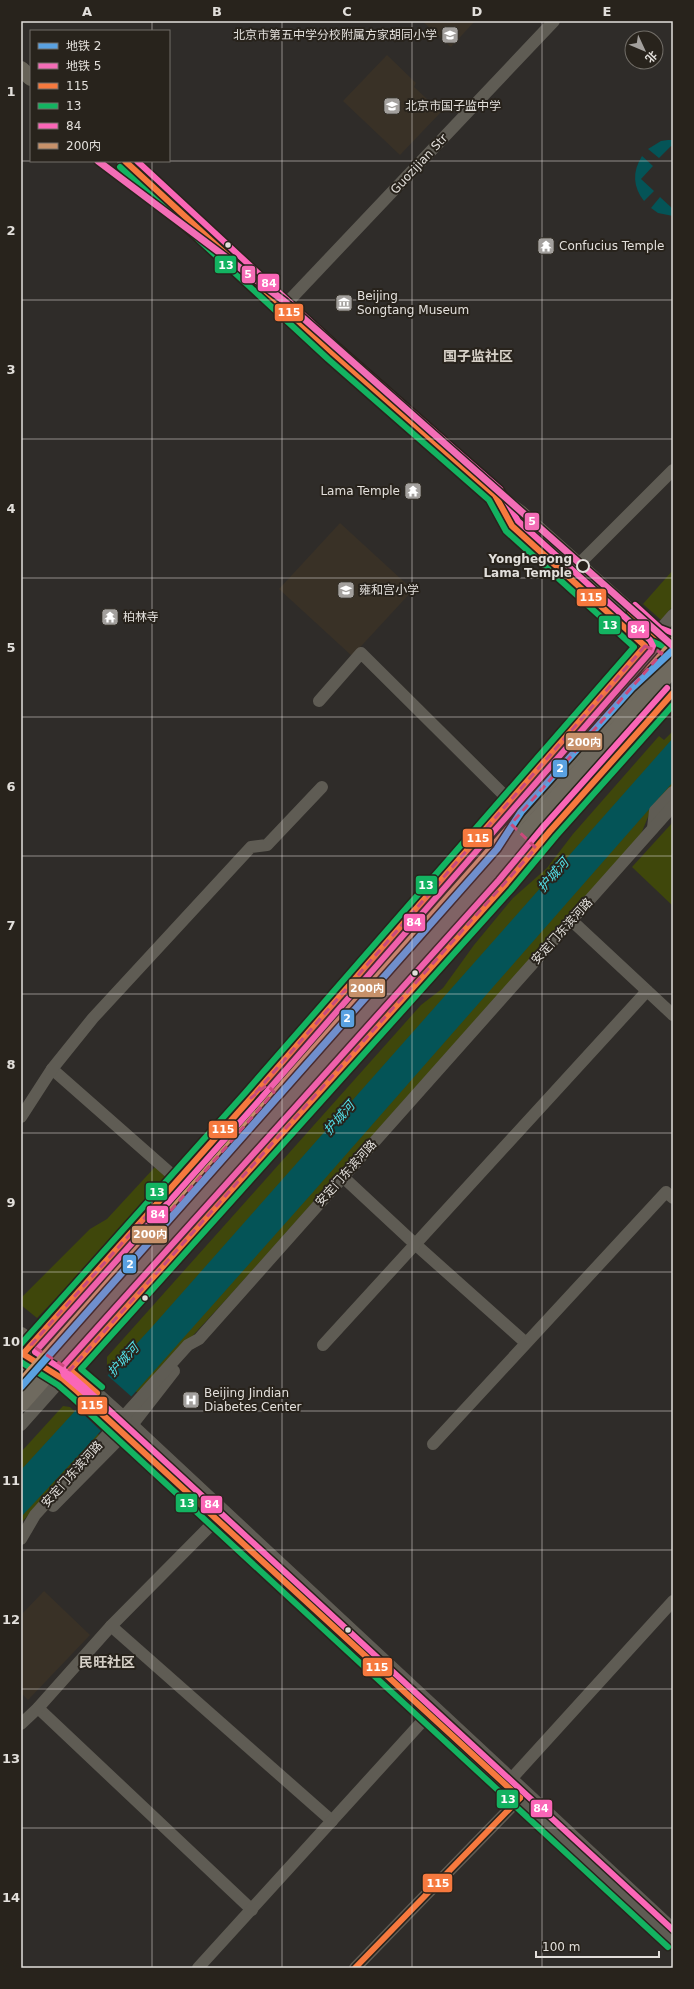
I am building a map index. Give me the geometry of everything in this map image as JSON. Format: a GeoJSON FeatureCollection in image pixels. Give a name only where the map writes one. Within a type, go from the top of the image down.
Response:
{"type":"FeatureCollection","features":[{"type":"Feature","properties":{"kind":"highway"},"geometry":{"type":"LineString","coordinates":[[21,1403],[237,1160],[311,1074],[415,959],[473,879],[673,641]]}},
{"type":"Feature","properties":{"kind":"highway"},"geometry":{"type":"LineString","coordinates":[[21,1380],[237,1160],[325,1034],[417,930],[473,879],[673,667]]}},
{"type":"Feature","properties":{"kind":"highway"},"geometry":{"type":"LineString","coordinates":[[417,930],[462,856]]}},
{"type":"Feature","properties":{"kind":"highway"},"geometry":{"type":"LineString","coordinates":[[415,959],[505,885]]}},
{"type":"Feature","properties":{"kind":"highway"},"geometry":{"type":"LineString","coordinates":[[251,1098],[325,1034]]}},
{"type":"Feature","properties":{"kind":"main road"},"geometry":{"type":"LineString","coordinates":[[21,69],[30,77]]}},
{"type":"Feature","properties":{"kind":"main road"},"geometry":{"type":"LineString","coordinates":[[126,162],[284,306],[333,353],[495,495],[520,512],[578,565],[650,641],[673,641]]}},
{"type":"Feature","properties":{"kind":"main road"},"geometry":{"type":"LineString","coordinates":[[495,495],[512,526],[650,641],[673,658]]}},
{"type":"Feature","properties":{"kind":"street","name":"Guozijian Str"},"geometry":{"type":"LineString","coordinates":[[284,306],[554,21]]}},
{"type":"Feature","properties":{"kind":"street"},"geometry":{"type":"LineString","coordinates":[[578,565],[673,470]]}},
{"type":"Feature","properties":{"kind":"street"},"geometry":{"type":"LineString","coordinates":[[673,615],[251,1098],[76,1294],[23,1349],[67,1374],[82,1387],[429,1714],[673,1941]]}},
{"type":"Feature","properties":{"kind":"street"},"geometry":{"type":"LineString","coordinates":[[319,700],[361,653],[510,801]]}},
{"type":"Feature","properties":{"kind":"street"},"geometry":{"type":"LineString","coordinates":[[21,1425],[182,1244],[237,1160],[505,885],[673,693]]}},
{"type":"Feature","properties":{"kind":"street"},"geometry":{"type":"LineString","coordinates":[[21,1117],[52,1069],[94,1018],[251,847],[267,846],[322,787]]}},
{"type":"Feature","properties":{"kind":"street"},"geometry":{"type":"LineString","coordinates":[[653,828],[656,811],[673,792]]}},
{"type":"Feature","properties":{"kind":"street","name":"安定门东滨河路"},"geometry":{"type":"LineString","coordinates":[[23,1537],[35,1515],[188,1345],[199,1339],[673,806]]}},
{"type":"Feature","properties":{"kind":"street"},"geometry":{"type":"LineString","coordinates":[[499,813],[536,848]]}},
{"type":"Feature","properties":{"kind":"street"},"geometry":{"type":"LineString","coordinates":[[571,920],[673,1015]]}},
{"type":"Feature","properties":{"kind":"street"},"geometry":{"type":"LineString","coordinates":[[323,1345],[647,991]]}},
{"type":"Feature","properties":{"kind":"street"},"geometry":{"type":"LineString","coordinates":[[52,1069],[178,1180]]}},
{"type":"Feature","properties":{"kind":"street"},"geometry":{"type":"LineString","coordinates":[[343,1177],[415,1244],[526,1343]]}},
{"type":"Feature","properties":{"kind":"street"},"geometry":{"type":"LineString","coordinates":[[433,1444],[666,1192],[673,1198]]}},
{"type":"Feature","properties":{"kind":"street"},"geometry":{"type":"LineString","coordinates":[[148,1214],[182,1244]]}},
{"type":"Feature","properties":{"kind":"street"},"geometry":{"type":"LineString","coordinates":[[76,1294],[110,1325]]}},
{"type":"Feature","properties":{"kind":"street"},"geometry":{"type":"LineString","coordinates":[[23,1537],[125,1427],[199,1339]]}},
{"type":"Feature","properties":{"kind":"street"},"geometry":{"type":"LineString","coordinates":[[21,1380],[44,1400]]}},
{"type":"Feature","properties":{"kind":"street"},"geometry":{"type":"LineString","coordinates":[[125,1427],[512,1778],[673,1929]]}},
{"type":"Feature","properties":{"kind":"street"},"geometry":{"type":"LineString","coordinates":[[21,1724],[38,1708],[111,1626],[211,1525]]}},
{"type":"Feature","properties":{"kind":"street"},"geometry":{"type":"LineString","coordinates":[[512,1778],[673,1601]]}},
{"type":"Feature","properties":{"kind":"street"},"geometry":{"type":"LineString","coordinates":[[111,1626],[332,1821]]}},
{"type":"Feature","properties":{"kind":"street"},"geometry":{"type":"LineString","coordinates":[[38,1708],[252,1910]]}},
{"type":"Feature","properties":{"kind":"street"},"geometry":{"type":"LineString","coordinates":[[198,1968],[429,1714]]}},
{"type":"Feature","properties":{"kind":"street"},"geometry":{"type":"LineString","coordinates":[[512,1778],[520,1798]]}},
{"type":"Feature","properties":{"kind":"street"},"geometry":{"type":"LineString","coordinates":[[355,1968],[520,1798]]}},
{"type":"Feature","properties":{"kind":"highlighted area"},"geometry":{"type":"Polygon","coordinates":[[[645,646],[662,653],[511,824],[536,848],[70,1370],[31,1345],[148,1214],[159,1224],[274,1092],[267,1085],[251,1098],[645,646]]]}},
{"type":"Feature","properties":{"kind":"shaded area","name":"北京市第五中学分校附属方家胡同小学"},"geometry":{"type":"Polygon","coordinates":[[[422,21],[473,21],[474,22],[451,47],[422,21]]]}},
{"type":"Feature","properties":{"kind":"shaded area","name":"北京市国子监中学"},"geometry":{"type":"Polygon","coordinates":[[[387,55],[416,83],[414,87],[441,112],[400,155],[343,101],[387,55]]]}},
{"type":"Feature","properties":{"kind":"shaded area","name":"雍和宫小学"},"geometry":{"type":"Polygon","coordinates":[[[340,523],[413,590],[352,656],[279,589],[340,523]]]}},
{"type":"Feature","properties":{"kind":"shaded area"},"geometry":{"type":"Polygon","coordinates":[[[44,1591],[90,1635],[28,1700],[21,1693],[21,1615],[44,1591]]]}},
{"type":"Feature","properties":{"kind":"green space"},"geometry":{"type":"Polygon","coordinates":[[[673,570],[673,606],[661,620],[643,604],[673,570]]]}},
{"type":"Feature","properties":{"kind":"green space"},"geometry":{"type":"Polygon","coordinates":[[[673,731],[673,786],[650,812],[641,834],[233,1292],[139,1394],[107,1366],[107,1357],[421,1005],[443,988],[474,945],[513,898],[547,868],[573,834],[659,736],[664,740],[673,731]]]}},
{"type":"Feature","properties":{"kind":"green space"},"geometry":{"type":"Polygon","coordinates":[[[673,822],[673,906],[632,867],[673,822]]]}},
{"type":"Feature","properties":{"kind":"green space"},"geometry":{"type":"Polygon","coordinates":[[[155,1167],[169,1180],[37,1318],[21,1305],[21,1298],[90,1229],[107,1219],[155,1167]]]}},
{"type":"Feature","properties":{"kind":"green space"},"geometry":{"type":"Polygon","coordinates":[[[63,1406],[70,1407],[100,1436],[21,1523],[21,1452],[63,1406]]]}},
{"type":"Feature","properties":{"kind":"water"},"geometry":{"type":"Polygon","coordinates":[[[673,140],[673,147],[671,146],[659,158],[648,149],[661,141],[673,140]]]}},
{"type":"Feature","properties":{"kind":"water"},"geometry":{"type":"Polygon","coordinates":[[[642,156],[653,166],[641,179],[654,191],[644,201],[640,196],[635,179],[635,174],[642,156]]]}},
{"type":"Feature","properties":{"kind":"water"},"geometry":{"type":"Polygon","coordinates":[[[660,197],[673,209],[673,216],[658,213],[651,208],[660,197]]]}},
{"type":"Feature","properties":{"kind":"water","name":"护城河"},"geometry":{"type":"Polygon","coordinates":[[[673,738],[673,782],[314,1191],[90,1443],[21,1517],[21,1470],[151,1328],[673,738]]]}},
{"type":"Feature","properties":{"kind":"pier"},"geometry":{"type":"Polygon","coordinates":[[[106,1374],[133,1398],[102,1432],[76,1407],[106,1374]]]}},
{"type":"Feature","properties":{"kind":"metro line","name":"5"},"geometry":{"type":"LineString","coordinates":[[99,162],[284,301],[673,646]]}},
{"type":"Feature","properties":{"kind":"metro line","name":"2"},"geometry":{"type":"LineString","coordinates":[[21,1387],[497,849],[521,812],[632,688],[673,650]]}},
{"type":"Feature","properties":{"kind":"transit line","name":"115"},"geometry":{"type":"LineString","coordinates":[[126,162],[333,353],[495,495],[512,526],[645,646],[251,1098],[23,1354],[63,1379],[78,1392],[520,1798]]}},
{"type":"Feature","properties":{"kind":"transit line","name":"84"},"geometry":{"type":"LineString","coordinates":[[138,162],[338,347],[500,489],[518,521],[650,640],[653,646],[651,651],[257,1103],[35,1352],[68,1373],[83,1386],[673,1930]]}},
{"type":"Feature","properties":{"kind":"transit line","name":"13"},"geometry":{"type":"LineString","coordinates":[[21,1344],[245,1093],[634,647],[506,531],[489,500],[328,359],[120,167]]}},
{"type":"Feature","properties":{"kind":"transit line","name":"84"},"geometry":{"type":"LineString","coordinates":[[635,605],[660,628],[673,633]]}},
{"type":"Feature","properties":{"kind":"transit line","name":"115"},"geometry":{"type":"LineString","coordinates":[[630,611],[656,635],[673,641]]}},
{"type":"Feature","properties":{"kind":"transit line","name":"13"},"geometry":{"type":"LineString","coordinates":[[625,617],[651,641],[670,649]]}},
{"type":"Feature","properties":{"kind":"transit line","name":"200内"},"geometry":{"type":"LineString","coordinates":[[21,1380],[673,641]]}},
{"type":"Feature","properties":{"kind":"transit line","name":"84"},"geometry":{"type":"LineString","coordinates":[[92,1399],[64,1375],[62,1370],[64,1365],[499,880],[544,826],[667,688]]}},
{"type":"Feature","properties":{"kind":"transit line","name":"115"},"geometry":{"type":"LineString","coordinates":[[97,1393],[70,1370],[505,885],[550,831],[673,693]]}},
{"type":"Feature","properties":{"kind":"transit line","name":"13"},"geometry":{"type":"LineString","coordinates":[[102,1387],[81,1369],[511,890],[556,836],[673,705]]}},
{"type":"Feature","properties":{"kind":"transit line","name":"13"},"geometry":{"type":"LineString","coordinates":[[21,1362],[58,1385],[73,1398],[668,1947]]}},
{"type":"Feature","properties":{"kind":"transit line","name":"115"},"geometry":{"type":"LineString","coordinates":[[355,1968],[520,1798]]}},
{"type":"Feature","properties":{"kind":"place","name":"北京市第五中学分校附属方家胡同小学"},"geometry":{"type":"Point","coordinates":[450,35]}},
{"type":"Feature","properties":{"kind":"place","name":"北京市国子监中学"},"geometry":{"type":"Point","coordinates":[392,106]}},
{"type":"Feature","properties":{"kind":"place","name":"Confucius Temple"},"geometry":{"type":"Point","coordinates":[546,246]}},
{"type":"Feature","properties":{"kind":"place","name":"Beijing Songtang Museum"},"geometry":{"type":"Point","coordinates":[344,303]}},
{"type":"Feature","properties":{"kind":"place","name":"Lama Temple"},"geometry":{"type":"Point","coordinates":[413,491]}},
{"type":"Feature","properties":{"kind":"place","name":"Yonghegong Lama Temple"},"geometry":{"type":"Point","coordinates":[583,566]}},
{"type":"Feature","properties":{"kind":"place","name":"雍和宫小学"},"geometry":{"type":"Point","coordinates":[346,590]}},
{"type":"Feature","properties":{"kind":"place","name":"柏林寺"},"geometry":{"type":"Point","coordinates":[110,617]}},
{"type":"Feature","properties":{"kind":"place","name":"Beijing Jindian Diabetes Center"},"geometry":{"type":"Point","coordinates":[191,1400]}},
{"type":"Feature","properties":{"kind":"district","name":"国子监社区"},"geometry":{"type":"Point","coordinates":[478,356]}},
{"type":"Feature","properties":{"kind":"district","name":"民旺社区"},"geometry":{"type":"Point","coordinates":[107,1662]}}]}
